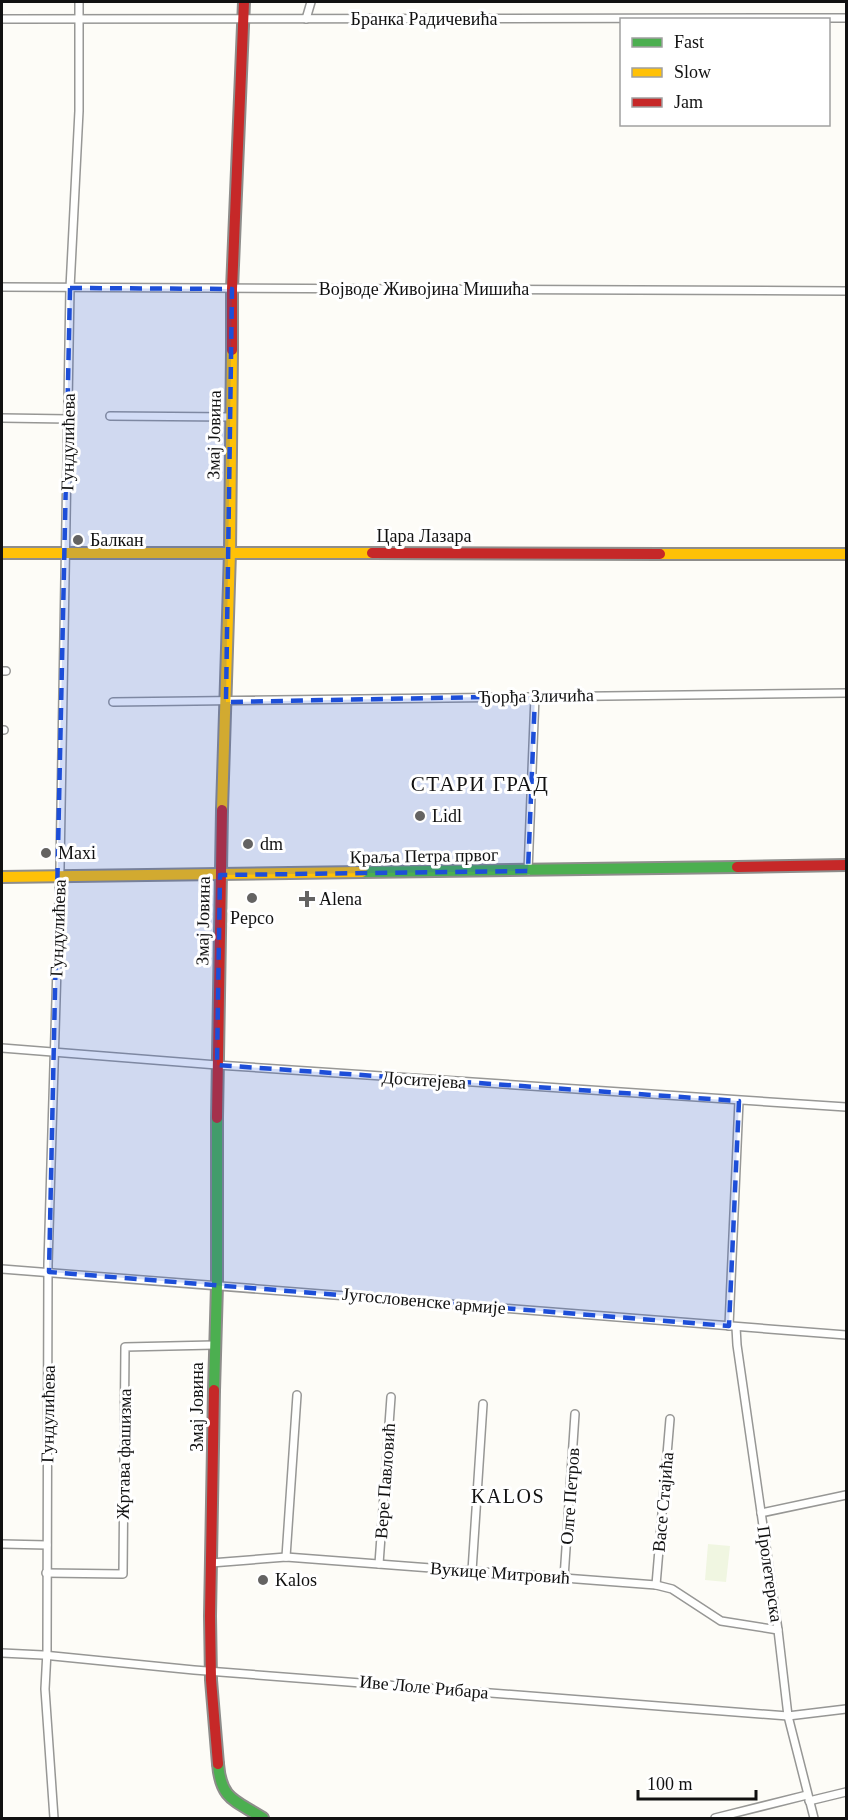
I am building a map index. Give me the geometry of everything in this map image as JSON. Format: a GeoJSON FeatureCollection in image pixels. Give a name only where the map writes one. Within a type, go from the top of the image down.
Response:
{"type":"FeatureCollection","features":[{"type":"Feature","properties":{"kind":"street","name":"Гундулићева"},"geometry":{"type":"LineString","coordinates":[[54,1818],[45,1689],[49,1272],[70,288],[79,111],[79,2]]}},
{"type":"Feature","properties":{"kind":"street","name":"Змај Јовина"},"geometry":{"type":"LineString","coordinates":[[244,2],[232,289],[230,552],[220,875],[211,1671],[220,1783],[226,1795],[263,1818]]}},
{"type":"Feature","properties":{"kind":"street"},"geometry":{"type":"LineString","coordinates":[[306,19],[311,2]]}},
{"type":"Feature","properties":{"kind":"street","name":"Бранка Радичевића"},"geometry":{"type":"LineString","coordinates":[[2,19],[620,18]]}},
{"type":"Feature","properties":{"kind":"street","name":"Бранка Радичевића"},"geometry":{"type":"LineString","coordinates":[[830,18],[846,18]]}},
{"type":"Feature","properties":{"kind":"street","name":"Војводе Живојина Мишића"},"geometry":{"type":"LineString","coordinates":[[2,287],[846,291]]}},
{"type":"Feature","properties":{"kind":"street"},"geometry":{"type":"LineString","coordinates":[[110,416],[231,417]]}},
{"type":"Feature","properties":{"kind":"street"},"geometry":{"type":"LineString","coordinates":[[2,418],[69,419]]}},
{"type":"Feature","properties":{"kind":"street","name":"Цара Лазара"},"geometry":{"type":"LineString","coordinates":[[2,553],[846,554]]}},
{"type":"Feature","properties":{"kind":"street","name":"Ђорђа Зличића"},"geometry":{"type":"LineString","coordinates":[[113,702],[846,693]]}},
{"type":"Feature","properties":{"kind":"street"},"geometry":{"type":"LineString","coordinates":[[528,871],[535,696]]}},
{"type":"Feature","properties":{"kind":"street","name":"Краља Петра првог"},"geometry":{"type":"LineString","coordinates":[[2,877],[846,866]]}},
{"type":"Feature","properties":{"kind":"street","name":"Доситејева"},"geometry":{"type":"LineString","coordinates":[[2,1048],[217,1065],[846,1107]]}},
{"type":"Feature","properties":{"kind":"street","name":"Пролетерска"},"geometry":{"type":"LineString","coordinates":[[739,1101],[733,1326],[778,1630],[788,1716],[814,1818]]}},
{"type":"Feature","properties":{"kind":"street","name":"Југословенске армије"},"geometry":{"type":"LineString","coordinates":[[2,1269],[846,1335]]}},
{"type":"Feature","properties":{"kind":"street","name":"Жртава фашизма"},"geometry":{"type":"LineString","coordinates":[[46,1573],[123,1574],[125,1347],[214,1345]]}},
{"type":"Feature","properties":{"kind":"street"},"geometry":{"type":"LineString","coordinates":[[286,1557],[297,1395]]}},
{"type":"Feature","properties":{"kind":"street","name":"Вере Павловић"},"geometry":{"type":"LineString","coordinates":[[379,1564],[391,1397]]}},
{"type":"Feature","properties":{"kind":"street"},"geometry":{"type":"LineString","coordinates":[[472,1571],[483,1404]]}},
{"type":"Feature","properties":{"kind":"street","name":"Олге Петров"},"geometry":{"type":"LineString","coordinates":[[564,1578],[575,1414]]}},
{"type":"Feature","properties":{"kind":"street","name":"Васе Стајића"},"geometry":{"type":"LineString","coordinates":[[656,1585],[670,1419]]}},
{"type":"Feature","properties":{"kind":"street"},"geometry":{"type":"LineString","coordinates":[[761,1513],[846,1495]]}},
{"type":"Feature","properties":{"kind":"street"},"geometry":{"type":"LineString","coordinates":[[2,1544],[47,1545]]}},
{"type":"Feature","properties":{"kind":"street","name":"Вукице Митровић"},"geometry":{"type":"LineString","coordinates":[[211,1563],[286,1557],[656,1585],[672,1589],[721,1621],[778,1630]]}},
{"type":"Feature","properties":{"kind":"street","name":"Иве Лоле Рибара"},"geometry":{"type":"LineString","coordinates":[[2,1653],[788,1716],[846,1709]]}},
{"type":"Feature","properties":{"kind":"street"},"geometry":{"type":"LineString","coordinates":[[715,1818],[846,1792]]}},
{"type":"Feature","properties":{"kind":"highlighted area"},"geometry":{"type":"Polygon","coordinates":[[[70,288],[232,289],[226,702],[535,696],[528,871],[220,875],[217,1065],[739,1101],[729,1326],[49,1272],[70,288]]]}},
{"type":"Feature","properties":{"kind":"green space"},"geometry":{"type":"Polygon","coordinates":[[[708,1544],[730,1546],[726,1582],[705,1580],[708,1544]]]}},
{"type":"Feature","properties":{"kind":"traffic: fast"},"geometry":{"type":"LineString","coordinates":[[362,872],[737,867]]}},
{"type":"Feature","properties":{"kind":"traffic: fast"},"geometry":{"type":"LineString","coordinates":[[214,1390],[217,1285],[217,1118]]}},
{"type":"Feature","properties":{"kind":"traffic: fast"},"geometry":{"type":"LineString","coordinates":[[218,1764],[222,1785],[226,1792],[231,1798],[263,1818]]}},
{"type":"Feature","properties":{"kind":"traffic: slow"},"geometry":{"type":"LineString","coordinates":[[222,810],[230,552],[232,350]]}},
{"type":"Feature","properties":{"kind":"traffic: slow"},"geometry":{"type":"LineString","coordinates":[[2,553],[372,553]]}},
{"type":"Feature","properties":{"kind":"traffic: slow"},"geometry":{"type":"LineString","coordinates":[[660,554],[846,554]]}},
{"type":"Feature","properties":{"kind":"traffic: slow"},"geometry":{"type":"LineString","coordinates":[[2,877],[362,872]]}},
{"type":"Feature","properties":{"kind":"traffic: jam"},"geometry":{"type":"LineString","coordinates":[[232,350],[232,289],[244,2]]}},
{"type":"Feature","properties":{"kind":"traffic: jam"},"geometry":{"type":"LineString","coordinates":[[372,553],[660,554]]}},
{"type":"Feature","properties":{"kind":"traffic: jam"},"geometry":{"type":"LineString","coordinates":[[217,1118],[222,810]]}},
{"type":"Feature","properties":{"kind":"traffic: jam"},"geometry":{"type":"LineString","coordinates":[[737,867],[846,865]]}},
{"type":"Feature","properties":{"kind":"traffic: jam"},"geometry":{"type":"LineString","coordinates":[[214,1390],[210,1616],[211,1680],[218,1764]]}},
{"type":"Feature","properties":{"kind":"place","name":"Балкан"},"geometry":{"type":"Point","coordinates":[78,540]}},
{"type":"Feature","properties":{"kind":"place","name":"Lidl"},"geometry":{"type":"Point","coordinates":[420,816]}},
{"type":"Feature","properties":{"kind":"place","name":"dm"},"geometry":{"type":"Point","coordinates":[248,844]}},
{"type":"Feature","properties":{"kind":"place","name":"Maxi"},"geometry":{"type":"Point","coordinates":[46,853]}},
{"type":"Feature","properties":{"kind":"place","name":"Pepco"},"geometry":{"type":"Point","coordinates":[252,898]}},
{"type":"Feature","properties":{"kind":"place","name":"Alena"},"geometry":{"type":"Point","coordinates":[307,899]}},
{"type":"Feature","properties":{"kind":"place","name":"Kalos"},"geometry":{"type":"Point","coordinates":[263,1580]}},
{"type":"Feature","properties":{"kind":"district","name":"СТАРИ ГРАД"},"geometry":{"type":"Point","coordinates":[480,784]}},
{"type":"Feature","properties":{"kind":"district","name":"KALOS"},"geometry":{"type":"Point","coordinates":[508,1496]}}]}
